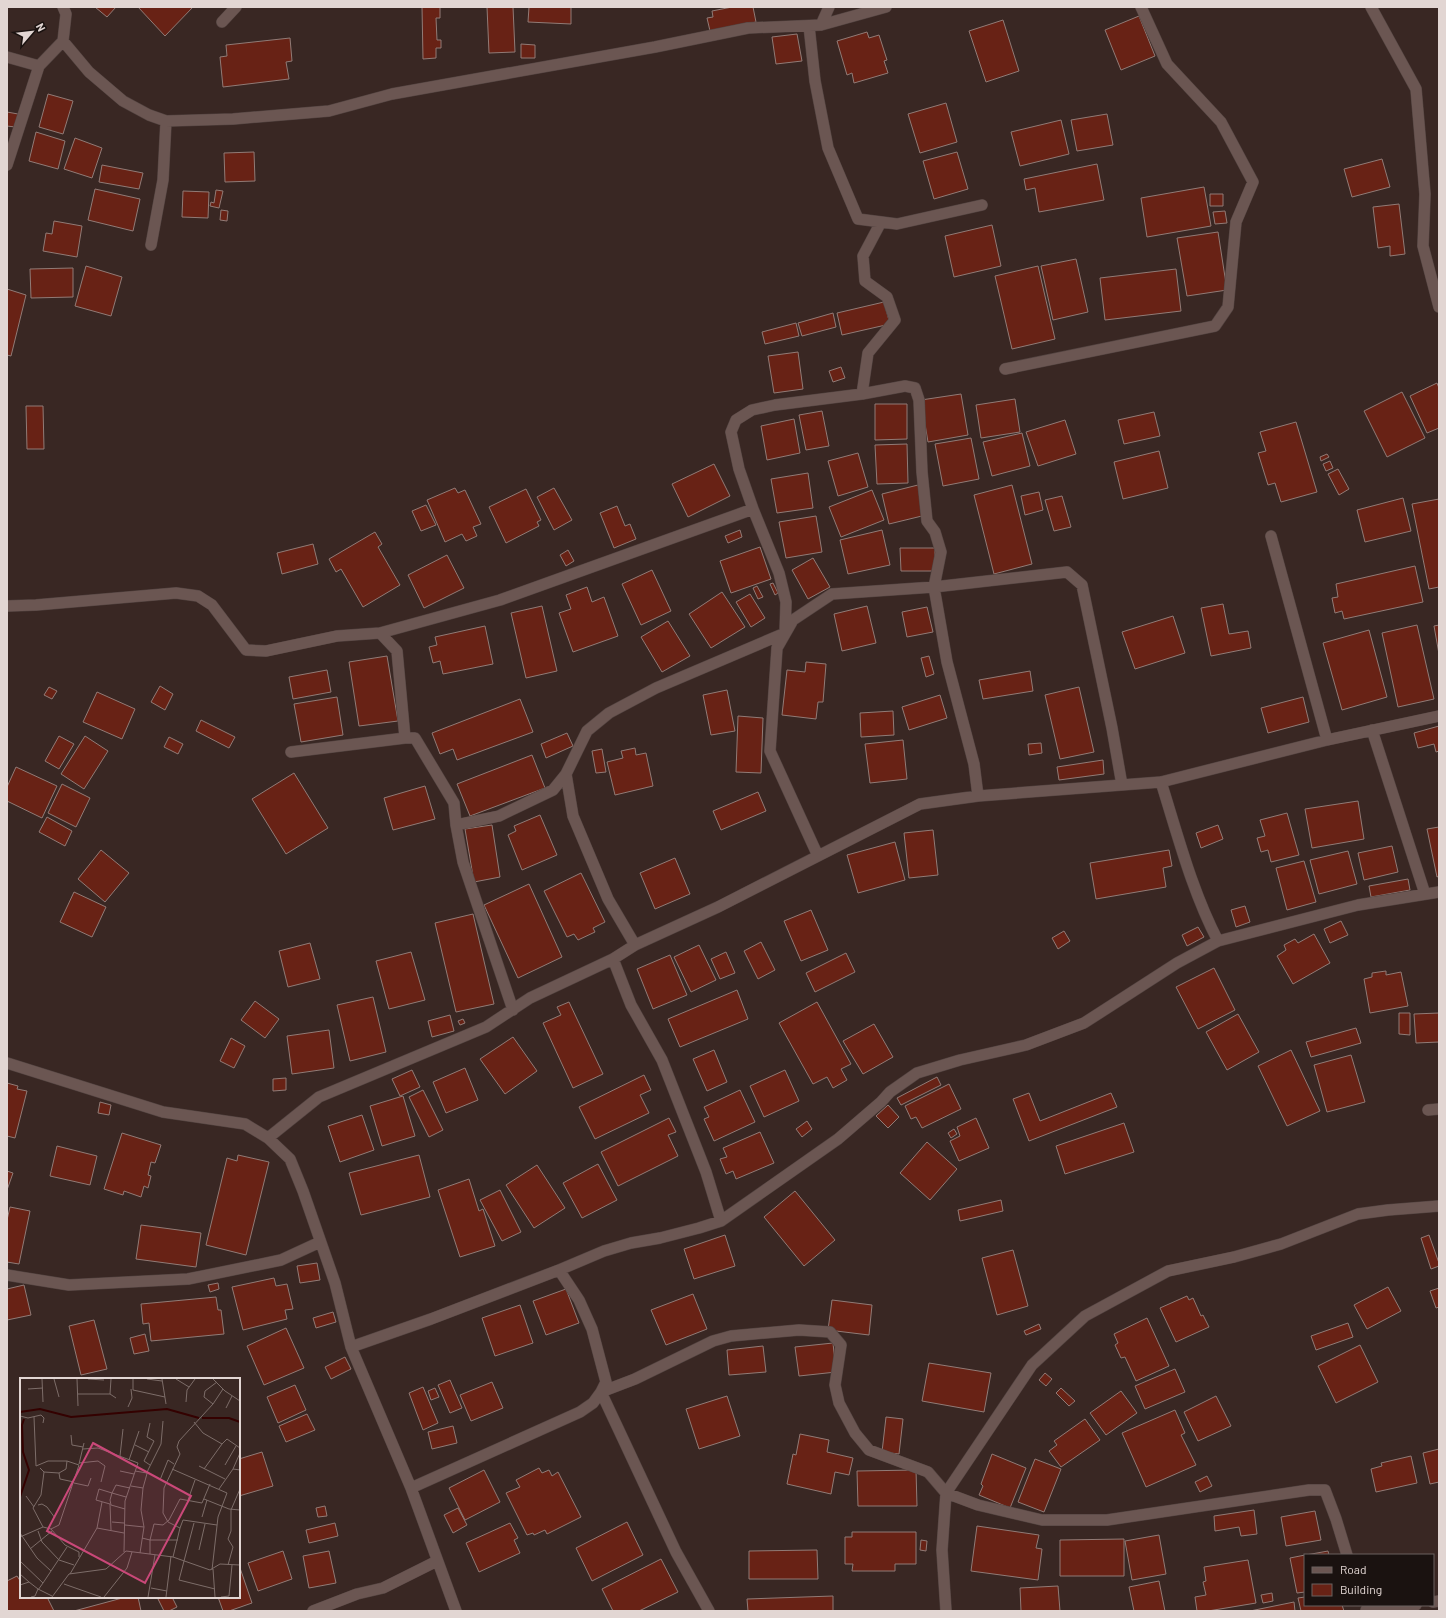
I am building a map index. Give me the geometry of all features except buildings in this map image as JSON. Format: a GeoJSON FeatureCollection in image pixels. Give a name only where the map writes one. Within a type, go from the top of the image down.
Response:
{"type":"FeatureCollection","features":[{"type":"Feature","properties":{"kind":"street"},"geometry":{"type":"LineString","coordinates":[[7,165],[39,66],[63,41],[66,14],[63,7]]}},
{"type":"Feature","properties":{"kind":"street"},"geometry":{"type":"LineString","coordinates":[[222,22],[236,7]]}},
{"type":"Feature","properties":{"kind":"street"},"geometry":{"type":"LineString","coordinates":[[821,25],[829,7]]}},
{"type":"Feature","properties":{"kind":"street"},"geometry":{"type":"LineString","coordinates":[[63,41],[89,72],[123,100],[149,115],[166,121],[233,119],[329,111],[392,94],[655,47],[748,28],[821,25],[886,7]]}},
{"type":"Feature","properties":{"kind":"street"},"geometry":{"type":"LineString","coordinates":[[1005,369],[1215,326],[1228,307],[1236,222],[1253,182],[1221,122],[1167,64],[1141,7]]}},
{"type":"Feature","properties":{"kind":"street"},"geometry":{"type":"LineString","coordinates":[[1371,7],[1416,89],[1425,194],[1423,246],[1439,307]]}},
{"type":"Feature","properties":{"kind":"street"},"geometry":{"type":"LineString","coordinates":[[809,26],[815,81],[828,148],[858,219],[897,224],[982,205]]}},
{"type":"Feature","properties":{"kind":"street"},"geometry":{"type":"LineString","coordinates":[[7,57],[39,66]]}},
{"type":"Feature","properties":{"kind":"street"},"geometry":{"type":"LineString","coordinates":[[151,245],[163,180],[166,121]]}},
{"type":"Feature","properties":{"kind":"street"},"geometry":{"type":"LineString","coordinates":[[862,394],[868,353],[896,320],[887,297],[865,281],[863,256],[881,222]]}},
{"type":"Feature","properties":{"kind":"street"},"geometry":{"type":"LineString","coordinates":[[785,632],[786,602],[779,573],[753,509],[739,469],[731,432],[736,420],[752,410],[775,405],[862,394],[905,386],[915,388],[919,400],[922,472],[927,521],[935,532],[941,552],[934,587],[947,662],[974,764],[978,796]]}},
{"type":"Feature","properties":{"kind":"street"},"geometry":{"type":"LineString","coordinates":[[7,606],[36,605],[176,593],[198,596],[212,605],[246,650],[266,651],[337,636],[380,633],[500,600],[753,509]]}},
{"type":"Feature","properties":{"kind":"street"},"geometry":{"type":"LineString","coordinates":[[1271,536],[1327,740]]}},
{"type":"Feature","properties":{"kind":"street"},"geometry":{"type":"LineString","coordinates":[[818,856],[770,751],[777,648],[793,620],[832,594],[934,587],[1067,572],[1082,586],[1112,728],[1122,785]]}},
{"type":"Feature","properties":{"kind":"street"},"geometry":{"type":"LineString","coordinates":[[456,825],[499,816],[553,790],[566,774],[587,731],[609,713],[656,688],[785,632]]}},
{"type":"Feature","properties":{"kind":"street"},"geometry":{"type":"LineString","coordinates":[[380,633],[397,651],[405,738]]}},
{"type":"Feature","properties":{"kind":"street"},"geometry":{"type":"LineString","coordinates":[[268,1138],[319,1097],[486,1027],[530,998],[718,907],[920,804],[978,796],[1161,782],[1327,740],[1439,716]]}},
{"type":"Feature","properties":{"kind":"street"},"geometry":{"type":"LineString","coordinates":[[1372,730],[1425,894]]}},
{"type":"Feature","properties":{"kind":"street"},"geometry":{"type":"LineString","coordinates":[[292,752],[415,738],[454,803],[456,825],[464,862],[512,1010]]}},
{"type":"Feature","properties":{"kind":"street"},"geometry":{"type":"LineString","coordinates":[[566,774],[573,816],[608,899],[635,946]]}},
{"type":"Feature","properties":{"kind":"street"},"geometry":{"type":"LineString","coordinates":[[1161,782],[1191,881],[1218,941]]}},
{"type":"Feature","properties":{"kind":"street"},"geometry":{"type":"LineString","coordinates":[[352,1347],[431,1319],[559,1270],[604,1251],[631,1243],[693,1230],[721,1221],[838,1138],[881,1102],[890,1092],[917,1073],[960,1060],[1026,1045],[1084,1022],[1177,963],[1218,941],[1358,905],[1439,892]]}},
{"type":"Feature","properties":{"kind":"street"},"geometry":{"type":"LineString","coordinates":[[613,959],[631,1005],[662,1060],[706,1172],[721,1221]]}},
{"type":"Feature","properties":{"kind":"street"},"geometry":{"type":"LineString","coordinates":[[7,1063],[163,1112],[245,1124],[268,1138],[290,1159],[303,1192],[334,1283],[352,1347],[411,1488],[456,1611]]}},
{"type":"Feature","properties":{"kind":"street"},"geometry":{"type":"LineString","coordinates":[[946,1611],[942,1550],[946,1493],[1032,1365],[1085,1316],[1168,1271],[1234,1257],[1282,1244],[1358,1214],[1439,1206]]}},
{"type":"Feature","properties":{"kind":"street"},"geometry":{"type":"LineString","coordinates":[[7,1275],[69,1285],[188,1279],[281,1260],[320,1242]]}},
{"type":"Feature","properties":{"kind":"street"},"geometry":{"type":"LineString","coordinates":[[411,1488],[580,1412],[593,1403],[601,1392],[606,1382],[592,1329],[579,1300],[559,1270]]}},
{"type":"Feature","properties":{"kind":"street"},"geometry":{"type":"LineString","coordinates":[[601,1392],[635,1379],[713,1341],[731,1336],[798,1330],[830,1332],[841,1345],[835,1385],[840,1404],[855,1433],[869,1450],[928,1472],[946,1493],[978,1505],[1042,1520],[1107,1520],[1309,1490],[1325,1490],[1336,1519],[1346,1554]]}},
{"type":"Feature","properties":{"kind":"street"},"geometry":{"type":"LineString","coordinates":[[601,1392],[676,1552],[709,1611]]}},
{"type":"Feature","properties":{"kind":"street"},"geometry":{"type":"LineString","coordinates":[[313,1611],[357,1594],[383,1588],[437,1561]]}},
{"type":"Feature","properties":{"kind":"street"},"geometry":{"type":"LineString","coordinates":[[1366,1611],[1408,1606]]}}]}
